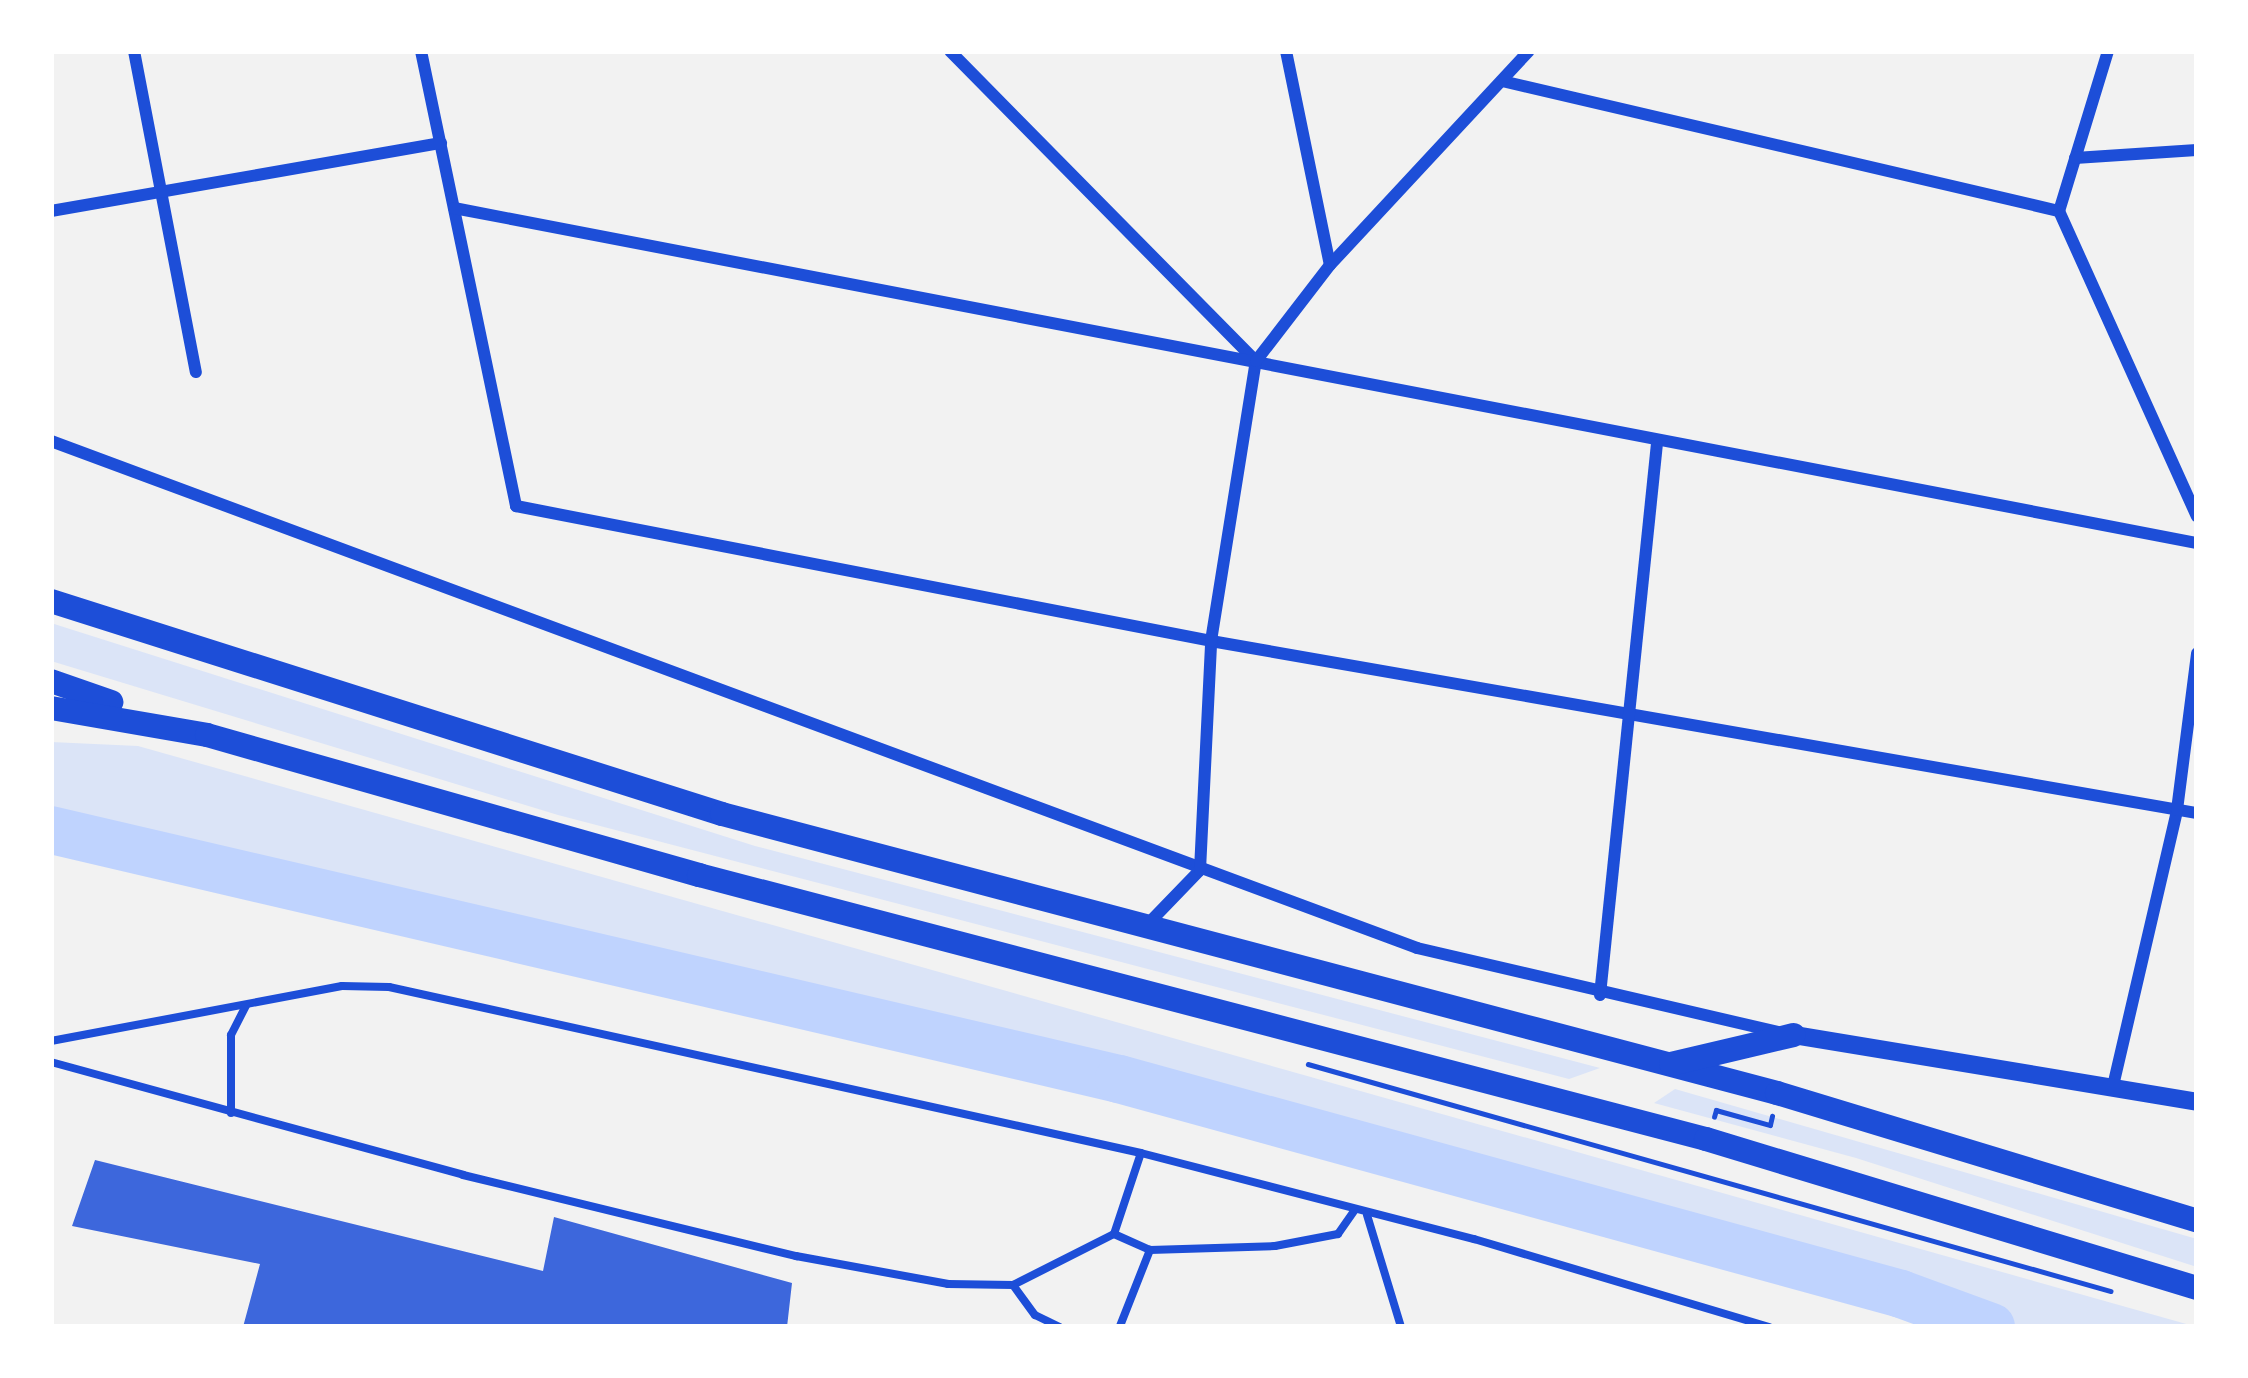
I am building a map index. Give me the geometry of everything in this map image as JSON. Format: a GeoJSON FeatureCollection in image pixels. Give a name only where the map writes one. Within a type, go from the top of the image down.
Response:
{"type":"FeatureCollection","features":[{"type":"Feature","properties":{"kind":"highway"},"geometry":{"type":"LineString","coordinates":[[51,601],[722,814],[1668,1064],[2197,1220]]}},
{"type":"Feature","properties":{"kind":"highway"},"geometry":{"type":"LineString","coordinates":[[51,682],[207,735],[700,875],[1898,1192],[2197,1288]]}},
{"type":"Feature","properties":{"kind":"highway"},"geometry":{"type":"LineString","coordinates":[[51,708],[207,735]]}},
{"type":"Feature","properties":{"kind":"highway"},"geometry":{"type":"LineString","coordinates":[[1668,1064],[1794,1035]]}},
{"type":"Feature","properties":{"kind":"street"},"geometry":{"type":"LineString","coordinates":[[134,51],[196,372]]}},
{"type":"Feature","properties":{"kind":"street"},"geometry":{"type":"LineString","coordinates":[[421,51],[516,506],[1211,641],[2197,813]]}},
{"type":"Feature","properties":{"kind":"street"},"geometry":{"type":"LineString","coordinates":[[950,51],[1256,361]]}},
{"type":"Feature","properties":{"kind":"street"},"geometry":{"type":"LineString","coordinates":[[1286,51],[1330,266]]}},
{"type":"Feature","properties":{"kind":"street"},"geometry":{"type":"LineString","coordinates":[[1145,926],[1200,870],[1211,641],[1256,361],[1330,266],[1529,51]]}},
{"type":"Feature","properties":{"kind":"street"},"geometry":{"type":"LineString","coordinates":[[2108,51],[2059,211],[2197,516]]}},
{"type":"Feature","properties":{"kind":"street"},"geometry":{"type":"LineString","coordinates":[[1502,81],[2059,211]]}},
{"type":"Feature","properties":{"kind":"street"},"geometry":{"type":"LineString","coordinates":[[51,211],[440,143]]}},
{"type":"Feature","properties":{"kind":"street"},"geometry":{"type":"LineString","coordinates":[[2075,158],[2197,150]]}},
{"type":"Feature","properties":{"kind":"street"},"geometry":{"type":"LineString","coordinates":[[454,208],[2197,543]]}},
{"type":"Feature","properties":{"kind":"street"},"geometry":{"type":"LineString","coordinates":[[51,441],[1417,948],[1600,995],[1794,1035],[2197,1102]]}},
{"type":"Feature","properties":{"kind":"street"},"geometry":{"type":"LineString","coordinates":[[1600,995],[1657,442]]}},
{"type":"Feature","properties":{"kind":"street"},"geometry":{"type":"LineString","coordinates":[[2114,1086],[2177,810],[2197,653]]}},
{"type":"Feature","properties":{"kind":"lane"},"geometry":{"type":"LineString","coordinates":[[51,1040],[342,986],[388,987],[1141,1153],[1768,1327]]}},
{"type":"Feature","properties":{"kind":"lane"},"geometry":{"type":"LineString","coordinates":[[231,1113],[231,1035],[247,1005]]}},
{"type":"Feature","properties":{"kind":"lane"},"geometry":{"type":"LineString","coordinates":[[51,1062],[231,1113],[796,1256],[948,1284],[1013,1285],[1114,1234],[1141,1153]]}},
{"type":"Feature","properties":{"kind":"lane"},"geometry":{"type":"LineString","coordinates":[[1114,1234],[1150,1250],[1275,1246],[1338,1234],[1354,1211]]}},
{"type":"Feature","properties":{"kind":"lane"},"geometry":{"type":"LineString","coordinates":[[1366,1214],[1401,1327]]}},
{"type":"Feature","properties":{"kind":"lane"},"geometry":{"type":"LineString","coordinates":[[1119,1327],[1150,1250]]}},
{"type":"Feature","properties":{"kind":"lane"},"geometry":{"type":"LineString","coordinates":[[1013,1285],[1035,1315],[1060,1327]]}},
{"type":"Feature","properties":{"kind":"shaded area"},"geometry":{"type":"Polygon","coordinates":[[[51,623],[755,846],[1600,1068],[1569,1079],[558,815],[51,661],[51,623]]]}},
{"type":"Feature","properties":{"kind":"shaded area"},"geometry":{"type":"Polygon","coordinates":[[[51,742],[138,746],[2197,1327],[2017,1327],[1481,1169],[950,1028],[51,824],[51,742]]]}},
{"type":"Feature","properties":{"kind":"shaded area"},"geometry":{"type":"Polygon","coordinates":[[[1675,1089],[2197,1239],[2197,1267],[1856,1158],[1654,1103],[1675,1089]]]}},
{"type":"Feature","properties":{"kind":"building"},"geometry":{"type":"Polygon","coordinates":[[[95,1160],[543,1271],[554,1217],[792,1283],[787,1327],[243,1327],[260,1264],[72,1226],[95,1160]]]}},
{"type":"Feature","properties":{"kind":"waterway"},"geometry":{"type":"LineString","coordinates":[[51,830],[1119,1079],[1901,1294],[1991,1327]]}}]}
